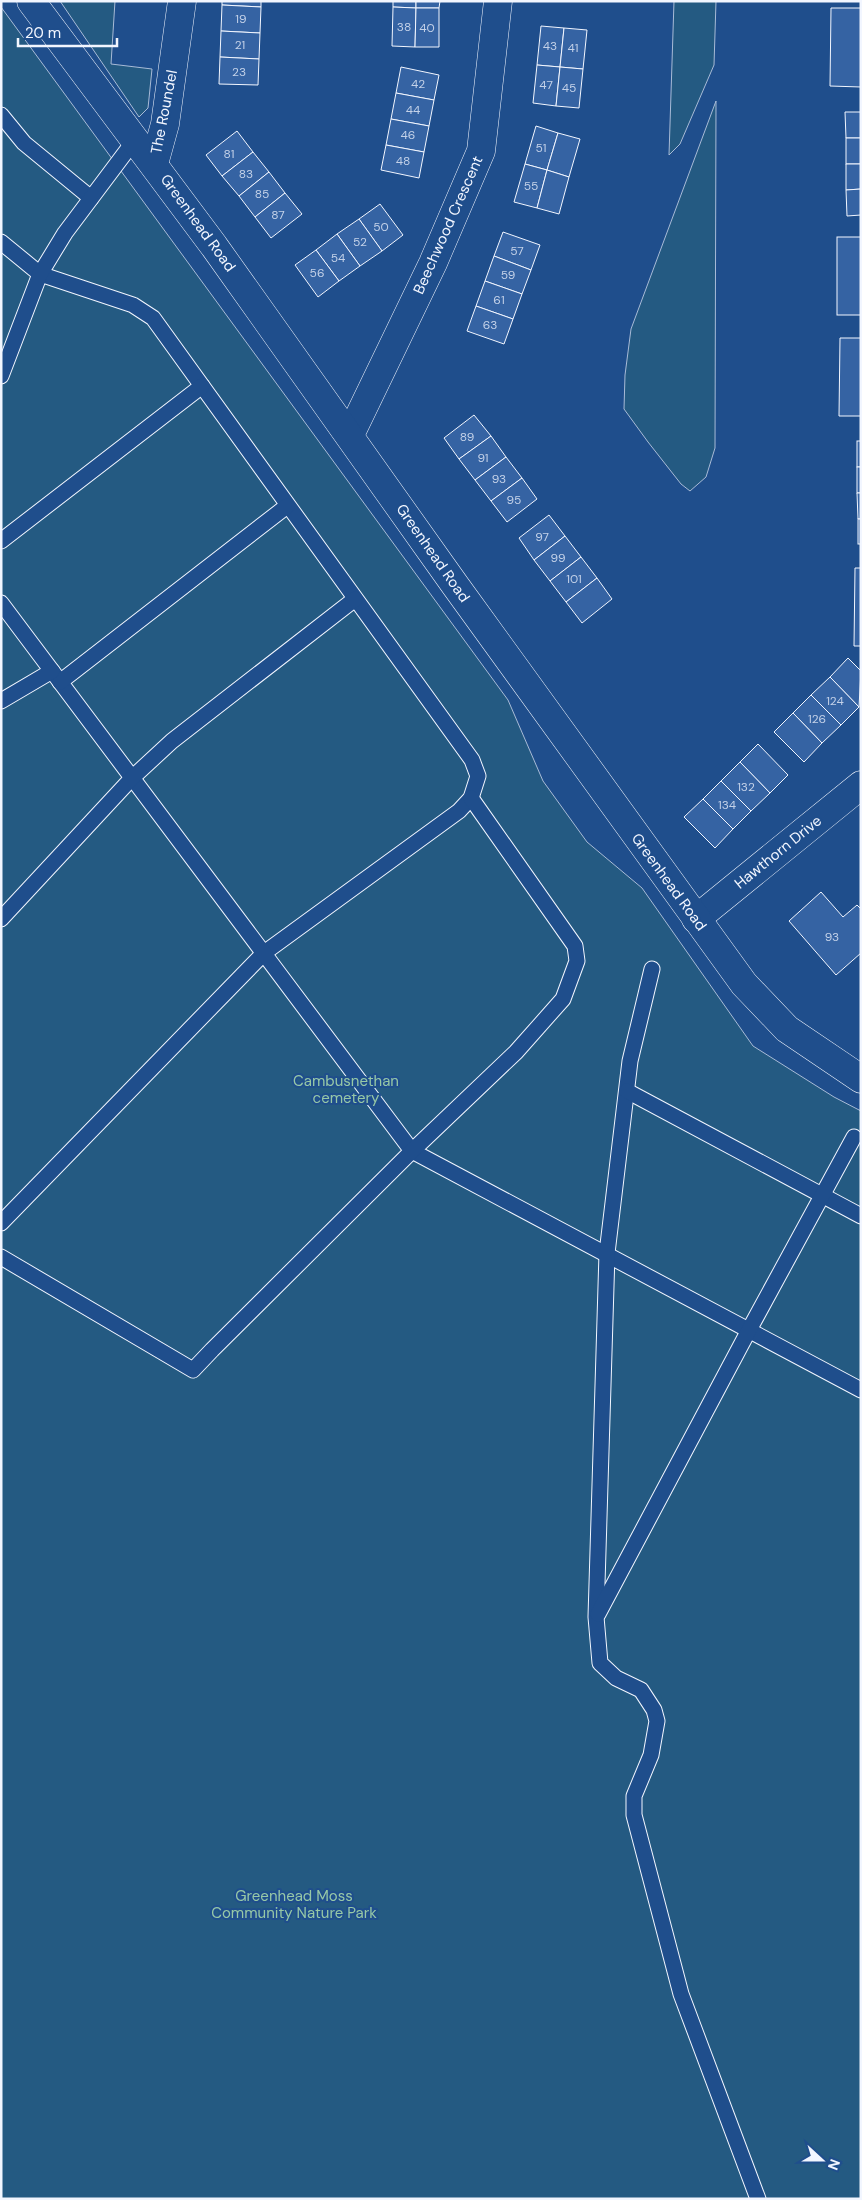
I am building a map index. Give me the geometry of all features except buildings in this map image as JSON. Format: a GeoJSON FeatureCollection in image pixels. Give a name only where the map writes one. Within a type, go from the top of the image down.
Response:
{"type":"FeatureCollection","features":[{"type":"Feature","properties":{"kind":"street","name":"Greenhead Road"},"geometry":{"type":"LineString","coordinates":[[31,1],[134,141],[154,164],[744,984],[787,1029],[861,1079]]}},
{"type":"Feature","properties":{"kind":"street","name":"The Roundel"},"geometry":{"type":"LineString","coordinates":[[154,164],[165,124],[182,1]]}},
{"type":"Feature","properties":{"kind":"street","name":"Beechwood Crescent"},"geometry":{"type":"LineString","coordinates":[[350,435],[433,263],[481,151],[498,1]]}},
{"type":"Feature","properties":{"kind":"street","name":"Hawthorn Drive"},"geometry":{"type":"LineString","coordinates":[[696,919],[861,785]]}},
{"type":"Feature","properties":{"kind":"lane"},"geometry":{"type":"LineString","coordinates":[[1,115],[24,143],[91,198]]}},
{"type":"Feature","properties":{"kind":"lane"},"geometry":{"type":"LineString","coordinates":[[1,376],[40,274],[65,232],[134,141]]}},
{"type":"Feature","properties":{"kind":"lane"},"geometry":{"type":"LineString","coordinates":[[1,242],[40,274],[133,305],[153,318],[472,760],[478,776],[471,798],[459,811],[264,953],[1,1223]]}},
{"type":"Feature","properties":{"kind":"lane"},"geometry":{"type":"LineString","coordinates":[[1,541],[202,386]]}},
{"type":"Feature","properties":{"kind":"lane"},"geometry":{"type":"LineString","coordinates":[[1,702],[56,677],[287,506]]}},
{"type":"Feature","properties":{"kind":"lane"},"geometry":{"type":"LineString","coordinates":[[1,919],[132,778],[172,741],[355,599]]}},
{"type":"Feature","properties":{"kind":"lane"},"geometry":{"type":"LineString","coordinates":[[1,603],[412,1151],[607,1253],[861,1390]]}},
{"type":"Feature","properties":{"kind":"lane"},"geometry":{"type":"LineString","coordinates":[[1,1257],[193,1370],[412,1151],[516,1052],[563,999],[577,961],[575,946],[471,798]]}},
{"type":"Feature","properties":{"kind":"lane"},"geometry":{"type":"LineString","coordinates":[[652,969],[630,1061],[607,1253],[596,1617],[600,1663],[616,1678],[641,1690],[654,1710],[657,1721],[656,1737],[651,1755],[636,1790],[634,1815],[681,1994],[758,2199]]}},
{"type":"Feature","properties":{"kind":"lane"},"geometry":{"type":"LineString","coordinates":[[627,1091],[861,1216]]}},
{"type":"Feature","properties":{"kind":"lane"},"geometry":{"type":"LineString","coordinates":[[596,1617],[854,1137]]}},
{"type":"Feature","properties":{"kind":"green space"},"geometry":{"type":"Polygon","coordinates":[[[60,1],[115,1],[111,64],[152,69],[148,108],[139,117],[60,1]]]}},
{"type":"Feature","properties":{"kind":"green space"},"geometry":{"type":"Polygon","coordinates":[[[674,1],[716,1],[714,65],[680,144],[669,155],[674,1]]]}},
{"type":"Feature","properties":{"kind":"green space","name":"Cambusnethan cemetery"},"geometry":{"type":"Polygon","coordinates":[[[1,7],[508,700],[543,781],[587,842],[642,888],[753,1046],[834,1097],[861,1111],[861,2199],[1,2199],[1,7]]]}},
{"type":"Feature","properties":{"kind":"green space"},"geometry":{"type":"Polygon","coordinates":[[[716,101],[715,448],[706,477],[690,491],[681,484],[624,409],[625,375],[631,329],[716,101]]]}},
{"type":"Feature","properties":{"kind":"park label","name":"Greenhead Moss Community Nature Park"},"geometry":{"type":"Point","coordinates":[294,1904]}}]}
